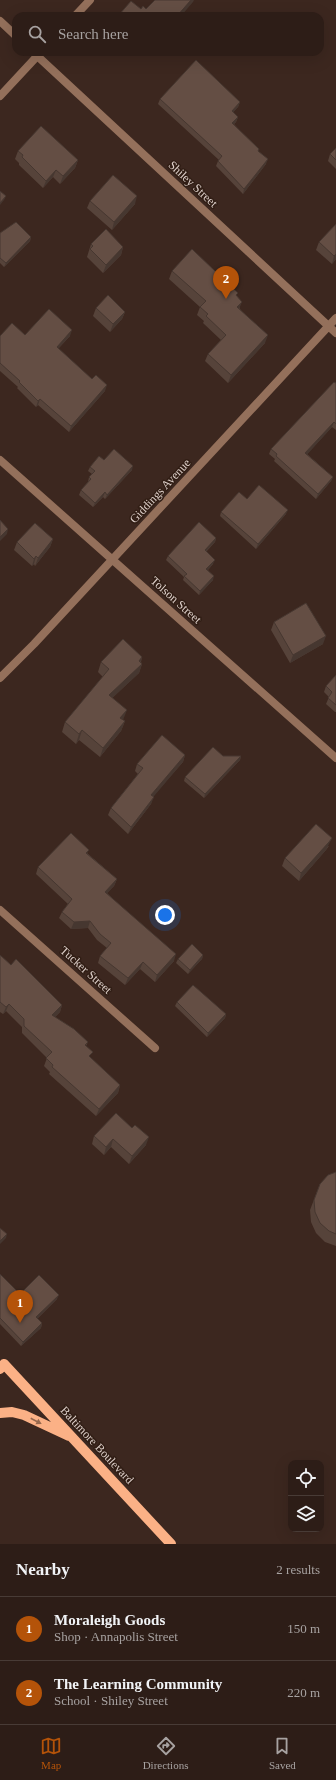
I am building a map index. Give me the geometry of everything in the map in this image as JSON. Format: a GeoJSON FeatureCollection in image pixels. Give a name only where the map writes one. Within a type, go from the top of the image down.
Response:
{"type":"FeatureCollection","features":[{"type":"Feature","properties":{"kind":"main road","name":"Baltimore Boulevard"},"geometry":{"type":"LineString","coordinates":[[1,1364],[171,1544]]}},
{"type":"Feature","properties":{"kind":"main road"},"geometry":{"type":"LineString","coordinates":[[0,1413],[12,1412],[24,1415],[72,1438]]}},
{"type":"Feature","properties":{"kind":"street"},"geometry":{"type":"LineString","coordinates":[[79,12],[90,0]]}},
{"type":"Feature","properties":{"kind":"street"},"geometry":{"type":"LineString","coordinates":[[0,21],[12,32]]}},
{"type":"Feature","properties":{"kind":"street"},"geometry":{"type":"LineString","coordinates":[[0,96],[34,56]]}},
{"type":"Feature","properties":{"kind":"street","name":"Shiley Street"},"geometry":{"type":"LineString","coordinates":[[40,56],[336,333]]}},
{"type":"Feature","properties":{"kind":"street","name":"Giddings Avenue"},"geometry":{"type":"LineString","coordinates":[[0,678],[34,644],[336,318]]}},
{"type":"Feature","properties":{"kind":"street","name":"Tolson Street"},"geometry":{"type":"LineString","coordinates":[[0,460],[336,758]]}},
{"type":"Feature","properties":{"kind":"street","name":"Tucker Street"},"geometry":{"type":"LineString","coordinates":[[0,910],[155,1048]]}},
{"type":"Feature","properties":{"kind":"building"},"geometry":{"type":"Polygon","coordinates":[[[155,0],[191,0],[180,12],[121,12],[131,1],[141,9],[143,6],[146,9],[155,0]]]}},
{"type":"Feature","properties":{"kind":"building"},"geometry":{"type":"Polygon","coordinates":[[[196,60],[240,102],[232,111],[238,117],[232,123],[259,149],[258,151],[268,159],[244,189],[218,161],[222,156],[160,99],[196,60]]]}},
{"type":"Feature","properties":{"kind":"building"},"geometry":{"type":"Polygon","coordinates":[[[41,126],[78,160],[63,176],[56,170],[46,181],[18,151],[41,126]]]}},
{"type":"Feature","properties":{"kind":"building"},"geometry":{"type":"Polygon","coordinates":[[[336,148],[336,160],[330,154],[336,148]]]}},
{"type":"Feature","properties":{"kind":"building"},"geometry":{"type":"Polygon","coordinates":[[[113,175],[137,196],[114,222],[90,201],[113,175]]]}},
{"type":"Feature","properties":{"kind":"building"},"geometry":{"type":"Polygon","coordinates":[[[0,191],[6,196],[0,203],[0,191]]]}},
{"type":"Feature","properties":{"kind":"building"},"geometry":{"type":"Polygon","coordinates":[[[16,222],[31,237],[6,263],[0,258],[0,233],[16,222]]]}},
{"type":"Feature","properties":{"kind":"building"},"geometry":{"type":"Polygon","coordinates":[[[336,224],[336,254],[334,256],[319,242],[336,224]]]}},
{"type":"Feature","properties":{"kind":"building"},"geometry":{"type":"Polygon","coordinates":[[[106,229],[123,247],[106,265],[90,249],[93,246],[91,244],[106,229]]]}},
{"type":"Feature","properties":{"kind":"building"},"geometry":{"type":"Polygon","coordinates":[[[192,249],[238,293],[236,295],[242,302],[237,307],[268,335],[231,375],[208,354],[226,335],[206,316],[208,314],[200,307],[206,301],[172,271],[192,249]]]}},
{"type":"Feature","properties":{"kind":"building"},"geometry":{"type":"Polygon","coordinates":[[[108,295],[125,312],[113,324],[96,308],[108,295]]]}},
{"type":"Feature","properties":{"kind":"building"},"geometry":{"type":"Polygon","coordinates":[[[49,309],[72,330],[57,347],[92,379],[96,375],[107,385],[71,426],[40,399],[38,401],[19,382],[20,381],[0,363],[0,336],[12,323],[25,335],[49,309]]]}},
{"type":"Feature","properties":{"kind":"building"},"geometry":{"type":"Polygon","coordinates":[[[334,382],[336,383],[336,424],[334,422],[305,453],[333,477],[318,494],[276,456],[277,454],[271,449],[334,382]]]}},
{"type":"Feature","properties":{"kind":"building"},"geometry":{"type":"Polygon","coordinates":[[[114,449],[133,466],[107,495],[105,492],[95,503],[81,490],[91,479],[89,477],[95,471],[90,467],[99,456],[104,460],[114,449]]]}},
{"type":"Feature","properties":{"kind":"building"},"geometry":{"type":"Polygon","coordinates":[[[259,485],[288,510],[258,544],[221,512],[239,492],[247,499],[259,485]]]}},
{"type":"Feature","properties":{"kind":"building"},"geometry":{"type":"Polygon","coordinates":[[[0,520],[8,529],[0,537],[0,520]]]}},
{"type":"Feature","properties":{"kind":"building"},"geometry":{"type":"Polygon","coordinates":[[[199,522],[216,538],[205,550],[215,560],[206,569],[214,576],[200,591],[184,576],[187,574],[168,556],[199,522]]]}},
{"type":"Feature","properties":{"kind":"building"},"geometry":{"type":"Polygon","coordinates":[[[35,523],[53,539],[38,558],[36,556],[34,559],[17,542],[35,523]]]}},
{"type":"Feature","properties":{"kind":"building"},"geometry":{"type":"Polygon","coordinates":[[[306,603],[326,636],[293,655],[274,622],[306,603]]]}},
{"type":"Feature","properties":{"kind":"building"},"geometry":{"type":"Polygon","coordinates":[[[123,639],[142,657],[139,661],[142,664],[109,695],[127,710],[120,718],[125,721],[103,748],[82,730],[79,734],[65,722],[109,669],[101,662],[123,639]]]}},
{"type":"Feature","properties":{"kind":"building"},"geometry":{"type":"Polygon","coordinates":[[[336,675],[336,705],[328,698],[332,692],[326,686],[336,675]]]}},
{"type":"Feature","properties":{"kind":"building"},"geometry":{"type":"Polygon","coordinates":[[[162,735],[185,755],[151,795],[154,797],[131,827],[111,808],[143,768],[137,764],[162,735]]]}},
{"type":"Feature","properties":{"kind":"building"},"geometry":{"type":"Polygon","coordinates":[[[213,747],[223,756],[241,756],[205,794],[185,777],[213,747]]]}},
{"type":"Feature","properties":{"kind":"building"},"geometry":{"type":"Polygon","coordinates":[[[316,824],[332,838],[301,873],[285,858],[316,824]]]}},
{"type":"Feature","properties":{"kind":"building"},"geometry":{"type":"Polygon","coordinates":[[[71,833],[89,850],[86,853],[117,879],[105,892],[176,954],[157,975],[143,962],[128,978],[100,956],[111,943],[100,934],[90,921],[74,922],[62,912],[72,899],[38,867],[71,833]]]}},
{"type":"Feature","properties":{"kind":"building"},"geometry":{"type":"Polygon","coordinates":[[[192,944],[203,955],[190,970],[178,959],[192,944]]]}},
{"type":"Feature","properties":{"kind":"building"},"geometry":{"type":"Polygon","coordinates":[[[0,955],[11,965],[16,959],[62,1005],[52,1015],[74,1029],[88,1042],[85,1045],[93,1052],[89,1056],[120,1085],[99,1109],[52,1067],[53,1065],[46,1058],[52,1052],[24,1026],[24,1019],[9,1004],[6,1007],[0,1002],[0,955]]]}},
{"type":"Feature","properties":{"kind":"building"},"geometry":{"type":"Polygon","coordinates":[[[193,985],[226,1014],[208,1033],[177,1002],[193,985]]]}},
{"type":"Feature","properties":{"kind":"building"},"geometry":{"type":"Polygon","coordinates":[[[116,1113],[132,1128],[135,1125],[149,1137],[132,1156],[113,1139],[106,1147],[94,1136],[116,1113]]]}},
{"type":"Feature","properties":{"kind":"building"},"geometry":{"type":"Polygon","coordinates":[[[336,1172],[336,1234],[329,1231],[320,1223],[315,1212],[314,1200],[320,1184],[328,1175],[336,1172]]]}},
{"type":"Feature","properties":{"kind":"building"},"geometry":{"type":"Polygon","coordinates":[[[0,1228],[7,1234],[0,1241],[0,1228]]]}},
{"type":"Feature","properties":{"kind":"building"},"geometry":{"type":"Polygon","coordinates":[[[0,1274],[20,1294],[39,1275],[59,1295],[36,1317],[42,1323],[23,1342],[0,1318],[0,1274]]]}},
{"type":"Feature","properties":{"kind":"place","name":"The Learning Community"},"geometry":{"type":"Point","coordinates":[226,299]}},
{"type":"Feature","properties":{"kind":"place","name":"Moraleigh Goods"},"geometry":{"type":"Point","coordinates":[20,1323]}}]}
